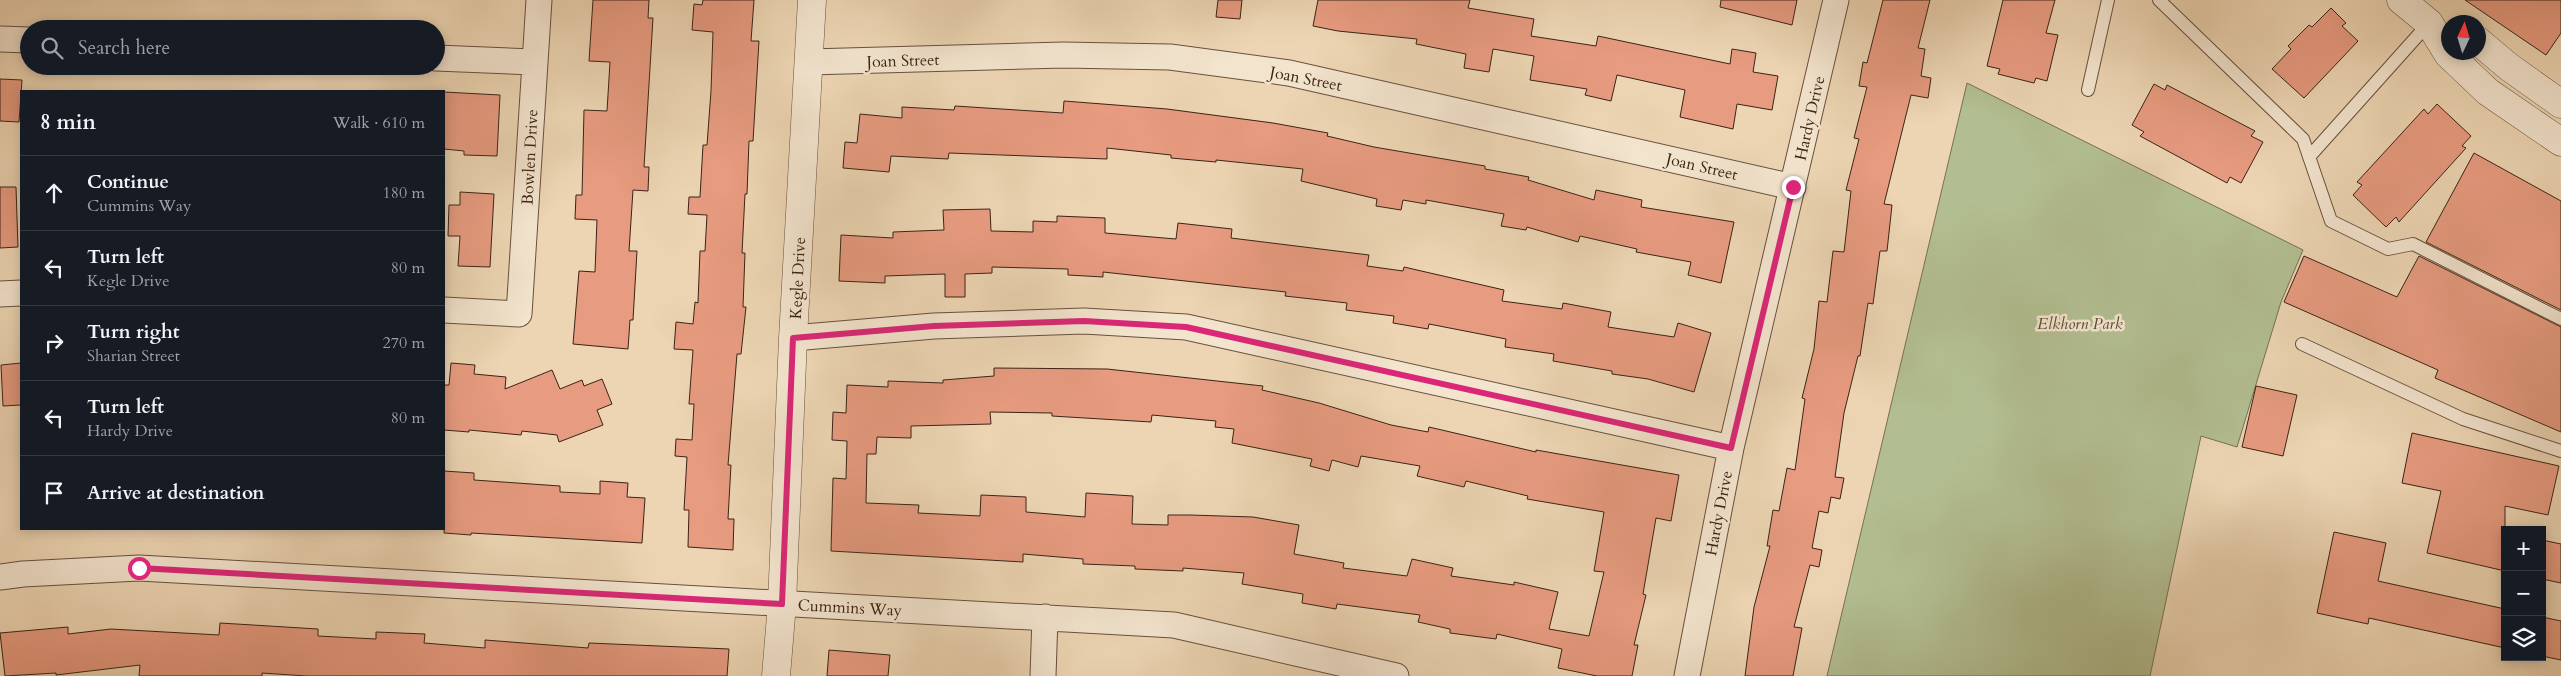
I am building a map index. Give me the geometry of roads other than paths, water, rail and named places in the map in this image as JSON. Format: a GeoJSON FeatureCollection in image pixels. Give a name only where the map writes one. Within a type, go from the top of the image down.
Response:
{"type":"FeatureCollection","features":[{"type":"Feature","properties":{"kind":"street","name":"Bowlen Drive"},"geometry":{"type":"LineString","coordinates":[[445,310],[519,314],[539,0]]}},
{"type":"Feature","properties":{"kind":"street","name":"Kegle Drive"},"geometry":{"type":"LineString","coordinates":[[776,676],[782,604],[793,338],[812,0]]}},
{"type":"Feature","properties":{"kind":"street","name":"Hardy Drive"},"geometry":{"type":"LineString","coordinates":[[1687,676],[1731,448],[1836,0]]}},
{"type":"Feature","properties":{"kind":"street"},"geometry":{"type":"LineString","coordinates":[[2401,0],[2439,26],[2448,54],[2488,92],[2561,142]]}},
{"type":"Feature","properties":{"kind":"street"},"geometry":{"type":"LineString","coordinates":[[0,39],[20,40]]}},
{"type":"Feature","properties":{"kind":"street"},"geometry":{"type":"LineString","coordinates":[[2486,48],[2561,104]]}},
{"type":"Feature","properties":{"kind":"street","name":"Joan Street"},"geometry":{"type":"LineString","coordinates":[[809,62],[1064,55],[1170,57],[1289,73],[1793,187]]}},
{"type":"Feature","properties":{"kind":"street"},"geometry":{"type":"LineString","coordinates":[[445,58],[534,62]]}},
{"type":"Feature","properties":{"kind":"street"},"geometry":{"type":"LineString","coordinates":[[0,294],[20,293]]}},
{"type":"Feature","properties":{"kind":"street"},"geometry":{"type":"LineString","coordinates":[[793,338],[934,326],[1084,321],[1186,327],[1731,448]]}},
{"type":"Feature","properties":{"kind":"street","name":"Cummins Way"},"geometry":{"type":"LineString","coordinates":[[0,578],[23,574],[139,568],[1174,624],[1396,676]]}},
{"type":"Feature","properties":{"kind":"street"},"geometry":{"type":"LineString","coordinates":[[1043,676],[1045,617]]}},
{"type":"Feature","properties":{"kind":"lane"},"geometry":{"type":"LineString","coordinates":[[2088,90],[2108,0]]}},
{"type":"Feature","properties":{"kind":"lane"},"geometry":{"type":"LineString","coordinates":[[2160,0],[2303,139],[2331,221],[2388,249],[2413,244],[2561,319]]}},
{"type":"Feature","properties":{"kind":"lane"},"geometry":{"type":"LineString","coordinates":[[2309,157],[2439,26]]}},
{"type":"Feature","properties":{"kind":"lane"},"geometry":{"type":"LineString","coordinates":[[2302,344],[2463,419],[2561,451]]}},
{"type":"Feature","properties":{"kind":"park label","name":"Elkhorn Park"},"geometry":{"type":"Point","coordinates":[2080,323]}}]}
